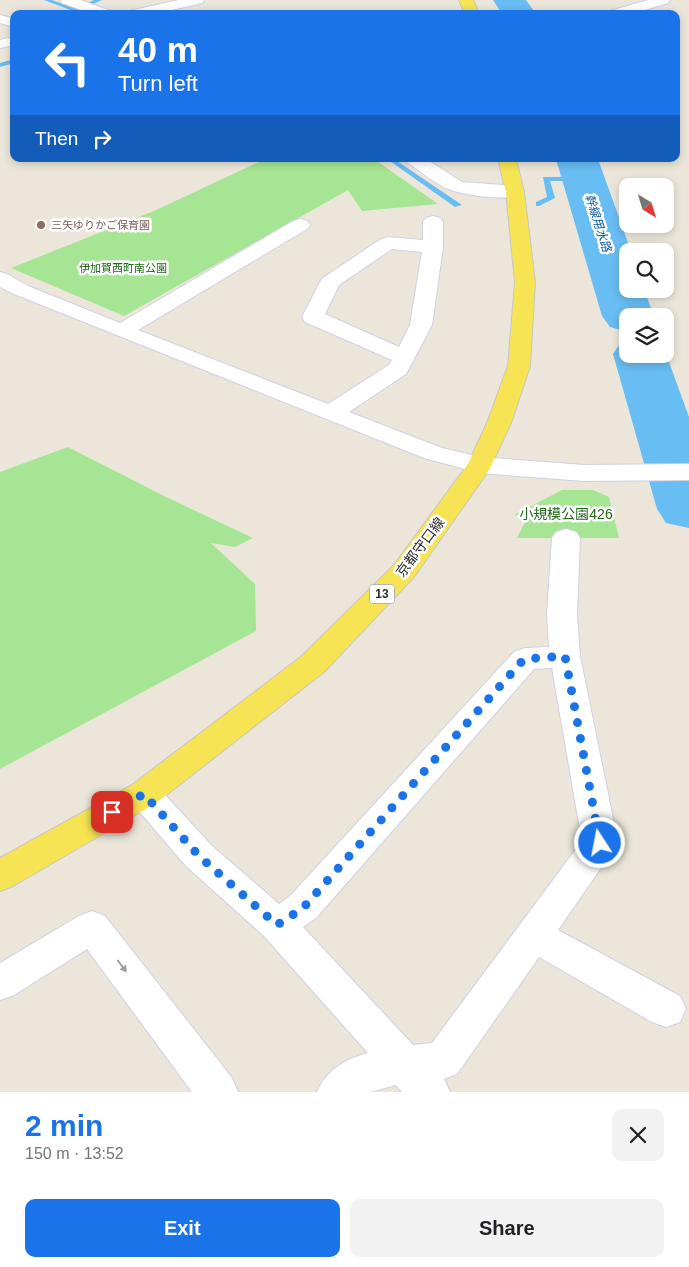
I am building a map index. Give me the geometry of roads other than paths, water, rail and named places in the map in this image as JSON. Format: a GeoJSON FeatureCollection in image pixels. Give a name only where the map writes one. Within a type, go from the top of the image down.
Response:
{"type":"FeatureCollection","features":[{"type":"Feature","properties":{"kind":"main road","name":"京都守口線"},"geometry":{"type":"LineString","coordinates":[[0,876],[144,794],[313,664],[404,571],[480,465],[519,366],[525,282],[514,192],[508,162]]}},
{"type":"Feature","properties":{"kind":"street"},"geometry":{"type":"LineString","coordinates":[[67,0],[95,10]]}},
{"type":"Feature","properties":{"kind":"street"},"geometry":{"type":"LineString","coordinates":[[152,10],[197,0]]}},
{"type":"Feature","properties":{"kind":"street"},"geometry":{"type":"LineString","coordinates":[[629,10],[664,0]]}},
{"type":"Feature","properties":{"kind":"street"},"geometry":{"type":"LineString","coordinates":[[419,162],[456,186],[477,190],[514,192]]}},
{"type":"Feature","properties":{"kind":"street"},"geometry":{"type":"LineString","coordinates":[[330,413],[398,369],[421,325],[433,247],[433,222]]}},
{"type":"Feature","properties":{"kind":"street"},"geometry":{"type":"LineString","coordinates":[[121,331],[300,226]]}},
{"type":"Feature","properties":{"kind":"street"},"geometry":{"type":"LineString","coordinates":[[405,356],[380,348],[312,317],[330,282],[388,243],[433,247]]}},
{"type":"Feature","properties":{"kind":"street"},"geometry":{"type":"LineString","coordinates":[[0,278],[22,290],[121,331],[432,453],[480,465],[584,473],[689,472]]}},
{"type":"Feature","properties":{"kind":"street"},"geometry":{"type":"LineString","coordinates":[[338,1092],[361,1074],[415,1079],[443,1061],[600,843],[565,656],[562,614],[566,538]]}},
{"type":"Feature","properties":{"kind":"street"},"geometry":{"type":"LineString","coordinates":[[277,925],[303,908],[524,659],[565,656]]}},
{"type":"Feature","properties":{"kind":"street"},"geometry":{"type":"LineString","coordinates":[[144,794],[199,856],[277,925],[415,1079]]}},
{"type":"Feature","properties":{"kind":"street"},"geometry":{"type":"LineString","coordinates":[[0,983],[92,927],[217,1092]]}},
{"type":"Feature","properties":{"kind":"street"},"geometry":{"type":"LineString","coordinates":[[534,935],[666,1009]]}},
{"type":"Feature","properties":{"kind":"waterway"},"geometry":{"type":"LineString","coordinates":[[47,0],[76,10]]}},
{"type":"Feature","properties":{"kind":"waterway"},"geometry":{"type":"LineString","coordinates":[[84,6],[99,0]]}},
{"type":"Feature","properties":{"kind":"waterway","name":"幹線用水路"},"geometry":{"type":"LineString","coordinates":[[509,0],[516,10]]}},
{"type":"Feature","properties":{"kind":"waterway"},"geometry":{"type":"LineString","coordinates":[[0,65],[10,62]]}},
{"type":"Feature","properties":{"kind":"waterway"},"geometry":{"type":"LineString","coordinates":[[394,162],[458,205]]}},
{"type":"Feature","properties":{"kind":"waterway","name":"幹線用水路"},"geometry":{"type":"LineString","coordinates":[[578,162],[625,308]]}},
{"type":"Feature","properties":{"kind":"waterway"},"geometry":{"type":"LineString","coordinates":[[539,204],[551,198],[546,179],[583,179]]}},
{"type":"Feature","properties":{"kind":"waterway","name":"幹線用水路"},"geometry":{"type":"LineString","coordinates":[[643,363],[689,509]]}},
{"type":"Feature","properties":{"kind":"place","name":"三矢ゆりかご保育園"},"geometry":{"type":"Point","coordinates":[41,225]}},
{"type":"Feature","properties":{"kind":"park label","name":"伊加賀西町南公園"},"geometry":{"type":"Point","coordinates":[123,268]}},
{"type":"Feature","properties":{"kind":"park label","name":"小規模公園426"},"geometry":{"type":"Point","coordinates":[566,514]}}]}
